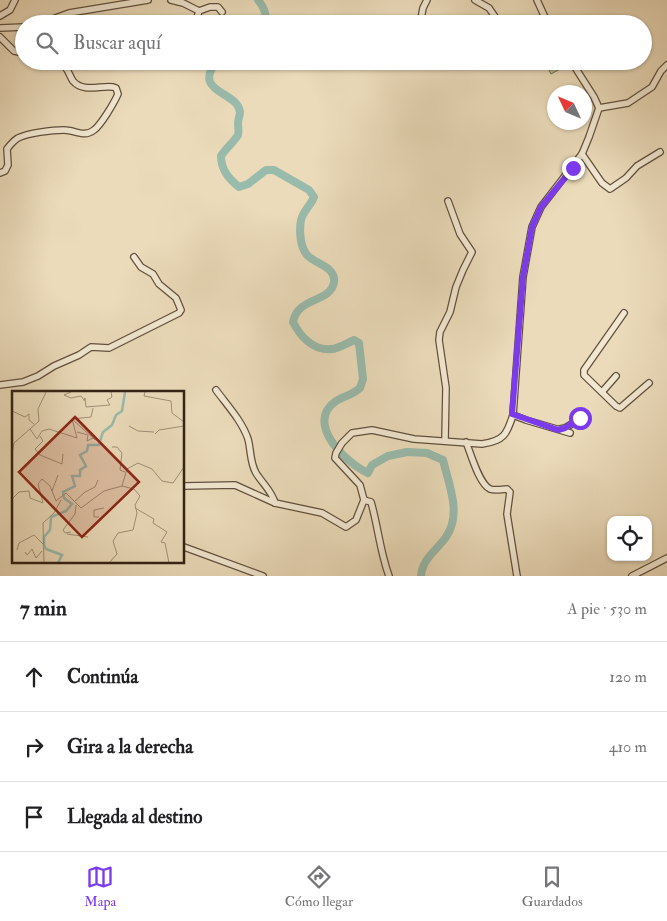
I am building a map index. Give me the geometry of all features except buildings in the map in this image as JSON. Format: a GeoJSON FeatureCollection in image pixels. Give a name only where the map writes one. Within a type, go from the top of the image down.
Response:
{"type":"FeatureCollection","features":[{"type":"Feature","properties":{"kind":"street"},"geometry":{"type":"LineString","coordinates":[[0,16],[10,10],[15,0]]}},
{"type":"Feature","properties":{"kind":"street"},"geometry":{"type":"LineString","coordinates":[[63,15],[148,0]]}},
{"type":"Feature","properties":{"kind":"street"},"geometry":{"type":"LineString","coordinates":[[171,0],[183,3],[199,11],[210,7],[218,7],[222,12]]}},
{"type":"Feature","properties":{"kind":"street"},"geometry":{"type":"LineString","coordinates":[[422,15],[427,0]]}},
{"type":"Feature","properties":{"kind":"street"},"geometry":{"type":"LineString","coordinates":[[475,0],[489,8],[494,15]]}},
{"type":"Feature","properties":{"kind":"street"},"geometry":{"type":"LineString","coordinates":[[536,0],[544,15]]}},
{"type":"Feature","properties":{"kind":"street"},"geometry":{"type":"LineString","coordinates":[[198,15],[199,11]]}},
{"type":"Feature","properties":{"kind":"street"},"geometry":{"type":"LineString","coordinates":[[0,28],[15,27]]}},
{"type":"Feature","properties":{"kind":"street"},"geometry":{"type":"LineString","coordinates":[[0,37],[15,51]]}},
{"type":"Feature","properties":{"kind":"street"},"geometry":{"type":"LineString","coordinates":[[599,108],[628,103],[652,86],[667,65]]}},
{"type":"Feature","properties":{"kind":"street"},"geometry":{"type":"LineString","coordinates":[[0,173],[5,171],[8,165],[7,149],[18,138],[30,134],[66,130],[86,134],[96,130],[116,100],[118,94],[113,86],[89,88],[79,85],[73,81],[67,70]]}},
{"type":"Feature","properties":{"kind":"street"},"geometry":{"type":"LineString","coordinates":[[185,486],[234,486],[275,503],[322,513],[346,527],[356,520],[364,500],[360,485],[335,458],[340,446],[352,433],[372,430],[414,439],[482,444],[498,440],[505,435],[509,428],[512,414],[523,277],[532,227],[541,207],[582,154],[590,137],[599,108],[577,70]]}},
{"type":"Feature","properties":{"kind":"street"},"geometry":{"type":"LineString","coordinates":[[582,154],[602,183],[610,189],[626,178],[637,166],[660,152]]}},
{"type":"Feature","properties":{"kind":"street"},"geometry":{"type":"LineString","coordinates":[[445,440],[446,388],[440,332],[450,312],[456,287],[472,252],[460,234],[448,201]]}},
{"type":"Feature","properties":{"kind":"street"},"geometry":{"type":"LineString","coordinates":[[0,385],[23,382],[38,376],[91,347],[109,348],[179,313],[181,310],[176,298],[159,284],[153,274],[141,267],[134,257]]}},
{"type":"Feature","properties":{"kind":"street"},"geometry":{"type":"LineString","coordinates":[[624,313],[584,370],[584,376],[620,408],[649,383]]}},
{"type":"Feature","properties":{"kind":"street"},"geometry":{"type":"LineString","coordinates":[[602,392],[616,376]]}},
{"type":"Feature","properties":{"kind":"street"},"geometry":{"type":"LineString","coordinates":[[216,390],[239,420],[248,441],[256,473],[275,503]]}},
{"type":"Feature","properties":{"kind":"street"},"geometry":{"type":"LineString","coordinates":[[512,414],[570,433]]}},
{"type":"Feature","properties":{"kind":"street"},"geometry":{"type":"LineString","coordinates":[[558,430],[565,428],[580,418]]}},
{"type":"Feature","properties":{"kind":"street"},"geometry":{"type":"LineString","coordinates":[[466,442],[480,479],[484,484],[493,490],[507,489],[510,492],[508,521],[517,576]]}},
{"type":"Feature","properties":{"kind":"street"},"geometry":{"type":"LineString","coordinates":[[364,500],[371,502],[377,521],[384,562],[390,576]]}},
{"type":"Feature","properties":{"kind":"street"},"geometry":{"type":"LineString","coordinates":[[185,547],[263,576]]}},
{"type":"Feature","properties":{"kind":"street"},"geometry":{"type":"LineString","coordinates":[[632,576],[667,558]]}},
{"type":"Feature","properties":{"kind":"green space"},"geometry":{"type":"Polygon","coordinates":[[[549,70],[558,70],[551,74],[549,70]]]}},
{"type":"Feature","properties":{"kind":"waterway"},"geometry":{"type":"LineString","coordinates":[[258,0],[266,15]]}},
{"type":"Feature","properties":{"kind":"waterway"},"geometry":{"type":"LineString","coordinates":[[211,70],[209,80],[212,86],[232,100],[240,112],[238,135],[221,156],[222,166],[226,174],[239,187],[248,184],[266,170],[274,170],[309,190],[314,197],[301,220],[300,234],[302,244],[305,253],[311,259],[329,269],[334,277],[334,282],[332,289],[327,293],[301,308],[293,322],[303,337],[318,348],[334,349],[354,340],[359,343],[363,379],[360,388],[336,401],[327,410],[324,420],[326,431],[332,442],[349,461],[368,473],[372,465],[388,456],[407,452],[427,453],[443,460],[453,499],[453,519],[446,537],[424,565],[421,576]]}},
{"type":"Feature","properties":{"kind":"route"},"geometry":{"type":"LineString","coordinates":[[573,168],[541,207],[532,227],[523,277],[512,414],[558,430],[573,424],[580,418]]}}]}
